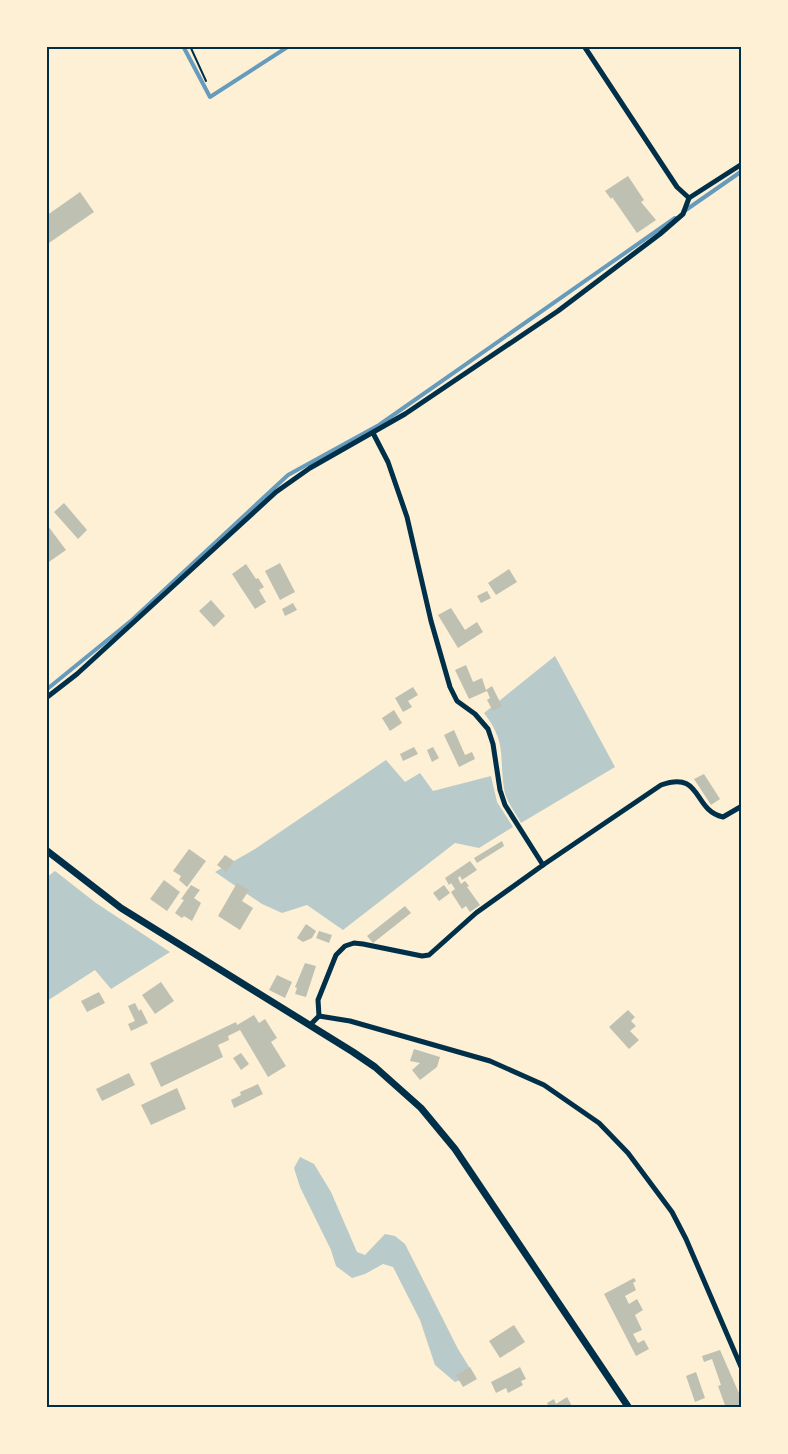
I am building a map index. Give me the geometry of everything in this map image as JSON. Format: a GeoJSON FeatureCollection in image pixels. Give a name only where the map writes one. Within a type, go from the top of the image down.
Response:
{"type":"FeatureCollection","features":[{"type":"Feature","properties":{"kind":"street"},"geometry":{"type":"LineString","coordinates":[[584,46],[677,187],[689,198]]}},
{"type":"Feature","properties":{"kind":"street"},"geometry":{"type":"LineString","coordinates":[[46,698],[77,674],[276,492],[336,452],[405,414],[558,311],[683,214],[689,198],[741,164]]}},
{"type":"Feature","properties":{"kind":"street"},"geometry":{"type":"LineString","coordinates":[[374,433],[388,462],[407,517],[431,621],[450,687],[457,701],[475,714],[488,729],[505,805],[543,865]]}},
{"type":"Feature","properties":{"kind":"street"},"geometry":{"type":"LineString","coordinates":[[310,1024],[318,1016],[318,1000],[336,955],[345,946],[354,943],[422,956],[429,955],[476,913],[661,785],[670,782],[690,784],[707,808],[715,815],[723,817],[741,806]]}},
{"type":"Feature","properties":{"kind":"street"},"geometry":{"type":"LineString","coordinates":[[46,850],[121,908],[310,1024],[375,1067],[398,1086],[439,1128],[470,1170],[629,1407]]}},
{"type":"Feature","properties":{"kind":"street"},"geometry":{"type":"LineString","coordinates":[[318,1016],[350,1022],[490,1061],[544,1085],[599,1123],[628,1154],[672,1212],[686,1239],[741,1369]]}},
{"type":"Feature","properties":{"kind":"path"},"geometry":{"type":"LineString","coordinates":[[190,46],[206,81]]}},
{"type":"Feature","properties":{"kind":"shaded area"},"geometry":{"type":"Polygon","coordinates":[[[555,656],[615,767],[521,823],[505,793],[499,741],[484,713],[555,656]]]}},
{"type":"Feature","properties":{"kind":"shaded area"},"geometry":{"type":"Polygon","coordinates":[[[386,760],[405,782],[420,773],[433,791],[491,776],[497,802],[513,827],[479,848],[455,843],[343,930],[307,905],[282,913],[262,904],[215,872],[255,849],[386,760]]]}},
{"type":"Feature","properties":{"kind":"shaded area"},"geometry":{"type":"Polygon","coordinates":[[[55,871],[96,903],[170,952],[111,989],[95,970],[47,1001],[47,877],[55,871]]]}},
{"type":"Feature","properties":{"kind":"shaded area"},"geometry":{"type":"Polygon","coordinates":[[[300,1157],[314,1164],[331,1192],[357,1252],[365,1255],[385,1234],[395,1236],[405,1244],[458,1349],[474,1375],[455,1382],[435,1365],[420,1320],[393,1267],[383,1264],[352,1278],[336,1266],[331,1250],[300,1187],[294,1168],[300,1157]]]}},
{"type":"Feature","properties":{"kind":"building"},"geometry":{"type":"Polygon","coordinates":[[[628,176],[644,200],[641,202],[656,220],[637,233],[612,197],[611,199],[605,191],[628,176]]]}},
{"type":"Feature","properties":{"kind":"building"},"geometry":{"type":"Polygon","coordinates":[[[80,192],[94,212],[46,245],[46,216],[80,192]]]}},
{"type":"Feature","properties":{"kind":"building"},"geometry":{"type":"Polygon","coordinates":[[[64,503],[87,530],[78,539],[54,512],[64,503]]]}},
{"type":"Feature","properties":{"kind":"building"},"geometry":{"type":"Polygon","coordinates":[[[48,526],[66,550],[46,564],[46,527],[48,526]]]}},
{"type":"Feature","properties":{"kind":"building"},"geometry":{"type":"Polygon","coordinates":[[[280,563],[295,592],[280,600],[265,571],[280,563]]]}},
{"type":"Feature","properties":{"kind":"building"},"geometry":{"type":"Polygon","coordinates":[[[246,564],[264,587],[259,590],[266,602],[255,609],[232,574],[246,564]]]}},
{"type":"Feature","properties":{"kind":"building"},"geometry":{"type":"Polygon","coordinates":[[[509,569],[517,582],[496,595],[488,583],[509,569]]]}},
{"type":"Feature","properties":{"kind":"building"},"geometry":{"type":"Polygon","coordinates":[[[487,591],[491,598],[481,603],[477,596],[487,591]]]}},
{"type":"Feature","properties":{"kind":"building"},"geometry":{"type":"Polygon","coordinates":[[[211,600],[225,616],[214,627],[199,611],[211,600]]]}},
{"type":"Feature","properties":{"kind":"building"},"geometry":{"type":"Polygon","coordinates":[[[293,603],[297,610],[285,616],[282,609],[293,603]]]}},
{"type":"Feature","properties":{"kind":"building"},"geometry":{"type":"Polygon","coordinates":[[[451,608],[465,630],[477,622],[483,632],[458,648],[438,615],[451,608]]]}},
{"type":"Feature","properties":{"kind":"building"},"geometry":{"type":"Polygon","coordinates":[[[466,665],[473,682],[482,678],[486,690],[492,686],[502,706],[493,711],[487,700],[490,698],[487,691],[469,699],[455,670],[466,665]]]}},
{"type":"Feature","properties":{"kind":"building"},"geometry":{"type":"Polygon","coordinates":[[[413,687],[418,695],[408,701],[412,707],[403,712],[395,698],[413,687]]]}},
{"type":"Feature","properties":{"kind":"building"},"geometry":{"type":"Polygon","coordinates":[[[394,710],[402,723],[390,731],[382,718],[394,710]]]}},
{"type":"Feature","properties":{"kind":"building"},"geometry":{"type":"Polygon","coordinates":[[[454,730],[465,755],[472,752],[475,759],[459,767],[444,735],[454,730]]]}},
{"type":"Feature","properties":{"kind":"building"},"geometry":{"type":"Polygon","coordinates":[[[414,747],[418,754],[403,761],[400,754],[414,747]]]}},
{"type":"Feature","properties":{"kind":"building"},"geometry":{"type":"Polygon","coordinates":[[[433,747],[439,758],[432,762],[427,750],[433,747]]]}},
{"type":"Feature","properties":{"kind":"building"},"geometry":{"type":"Polygon","coordinates":[[[704,774],[720,799],[711,805],[694,779],[704,774]]]}},
{"type":"Feature","properties":{"kind":"building"},"geometry":{"type":"Polygon","coordinates":[[[502,841],[504,846],[477,863],[474,858],[502,841]]]}},
{"type":"Feature","properties":{"kind":"building"},"geometry":{"type":"Polygon","coordinates":[[[189,849],[206,861],[187,887],[179,880],[181,876],[173,871],[189,849]]]}},
{"type":"Feature","properties":{"kind":"building"},"geometry":{"type":"Polygon","coordinates":[[[225,855],[234,861],[226,872],[217,865],[225,855]]]}},
{"type":"Feature","properties":{"kind":"building"},"geometry":{"type":"Polygon","coordinates":[[[470,861],[477,870],[462,880],[460,876],[458,878],[461,884],[465,881],[480,905],[470,912],[466,906],[462,909],[451,892],[455,889],[445,878],[470,861]]]}},
{"type":"Feature","properties":{"kind":"building"},"geometry":{"type":"Polygon","coordinates":[[[164,880],[180,892],[167,911],[150,899],[164,880]]]}},
{"type":"Feature","properties":{"kind":"building"},"geometry":{"type":"Polygon","coordinates":[[[237,883],[249,890],[242,901],[253,908],[240,930],[218,916],[237,883]]]}},
{"type":"Feature","properties":{"kind":"building"},"geometry":{"type":"Polygon","coordinates":[[[191,885],[200,890],[194,898],[201,903],[192,921],[175,913],[191,885]]]}},
{"type":"Feature","properties":{"kind":"building"},"geometry":{"type":"Polygon","coordinates":[[[444,885],[450,893],[439,901],[433,893],[444,885]]]}},
{"type":"Feature","properties":{"kind":"building"},"geometry":{"type":"Polygon","coordinates":[[[405,906],[411,913],[373,943],[367,936],[405,906]]]}},
{"type":"Feature","properties":{"kind":"building"},"geometry":{"type":"Polygon","coordinates":[[[306,924],[316,931],[312,938],[303,942],[297,938],[306,924]]]}},
{"type":"Feature","properties":{"kind":"building"},"geometry":{"type":"Polygon","coordinates":[[[319,931],[332,935],[329,943],[316,938],[319,931]]]}},
{"type":"Feature","properties":{"kind":"building"},"geometry":{"type":"Polygon","coordinates":[[[305,963],[316,966],[306,997],[295,994],[297,988],[295,987],[305,963]]]}},
{"type":"Feature","properties":{"kind":"building"},"geometry":{"type":"Polygon","coordinates":[[[277,975],[292,982],[285,998],[269,990],[277,975]]]}},
{"type":"Feature","properties":{"kind":"building"},"geometry":{"type":"Polygon","coordinates":[[[161,982],[174,1001],[155,1014],[142,995],[161,982]]]}},
{"type":"Feature","properties":{"kind":"building"},"geometry":{"type":"Polygon","coordinates":[[[99,992],[105,1003],[87,1012],[81,1001],[99,992]]]}},
{"type":"Feature","properties":{"kind":"building"},"geometry":{"type":"Polygon","coordinates":[[[135,1003],[148,1023],[131,1031],[128,1024],[135,1021],[128,1006],[135,1003]]]}},
{"type":"Feature","properties":{"kind":"building"},"geometry":{"type":"Polygon","coordinates":[[[628,1010],[635,1017],[631,1021],[636,1026],[630,1031],[639,1040],[629,1049],[609,1027],[628,1010]]]}},
{"type":"Feature","properties":{"kind":"building"},"geometry":{"type":"Polygon","coordinates":[[[254,1015],[259,1023],[265,1019],[277,1038],[271,1042],[286,1066],[268,1077],[240,1030],[228,1036],[229,1040],[218,1045],[223,1057],[161,1087],[150,1063],[236,1022],[237,1025],[254,1015]]]}},
{"type":"Feature","properties":{"kind":"building"},"geometry":{"type":"Polygon","coordinates":[[[414,1049],[440,1057],[437,1067],[420,1080],[412,1070],[420,1063],[410,1061],[414,1049]]]}},
{"type":"Feature","properties":{"kind":"building"},"geometry":{"type":"Polygon","coordinates":[[[241,1053],[249,1064],[241,1070],[233,1058],[241,1053]]]}},
{"type":"Feature","properties":{"kind":"building"},"geometry":{"type":"Polygon","coordinates":[[[129,1073],[135,1085],[102,1101],[96,1089],[129,1073]]]}},
{"type":"Feature","properties":{"kind":"building"},"geometry":{"type":"Polygon","coordinates":[[[258,1084],[263,1094],[234,1108],[231,1100],[241,1095],[240,1092],[258,1084]]]}},
{"type":"Feature","properties":{"kind":"building"},"geometry":{"type":"Polygon","coordinates":[[[177,1088],[186,1109],[151,1125],[141,1105],[177,1088]]]}},
{"type":"Feature","properties":{"kind":"building"},"geometry":{"type":"Polygon","coordinates":[[[634,1278],[636,1281],[633,1283],[636,1290],[625,1296],[629,1304],[637,1299],[643,1310],[635,1315],[642,1330],[633,1334],[638,1343],[644,1340],[649,1349],[636,1356],[604,1294],[634,1278]]]}},
{"type":"Feature","properties":{"kind":"building"},"geometry":{"type":"Polygon","coordinates":[[[514,1325],[525,1342],[500,1358],[489,1341],[514,1325]]]}},
{"type":"Feature","properties":{"kind":"building"},"geometry":{"type":"Polygon","coordinates":[[[720,1350],[742,1400],[742,1404],[733,1407],[726,1408],[712,1359],[704,1362],[702,1356],[720,1350]]]}},
{"type":"Feature","properties":{"kind":"building"},"geometry":{"type":"Polygon","coordinates":[[[470,1367],[477,1379],[463,1387],[456,1375],[470,1367]]]}},
{"type":"Feature","properties":{"kind":"building"},"geometry":{"type":"Polygon","coordinates":[[[520,1367],[526,1379],[521,1381],[523,1385],[508,1393],[506,1388],[496,1393],[491,1382],[520,1367]]]}},
{"type":"Feature","properties":{"kind":"building"},"geometry":{"type":"Polygon","coordinates":[[[696,1372],[705,1398],[695,1402],[686,1376],[696,1372]]]}},
{"type":"Feature","properties":{"kind":"building"},"geometry":{"type":"Polygon","coordinates":[[[567,1397],[573,1408],[549,1408],[547,1403],[554,1399],[556,1404],[567,1397]]]}},
{"type":"Feature","properties":{"kind":"waterway"},"geometry":{"type":"LineString","coordinates":[[183,46],[210,97],[289,46]]}},
{"type":"Feature","properties":{"kind":"waterway"},"geometry":{"type":"LineString","coordinates":[[683,212],[742,171]]}},
{"type":"Feature","properties":{"kind":"waterway"},"geometry":{"type":"LineString","coordinates":[[46,690],[132,620],[288,475],[379,425],[675,218]]}}]}
